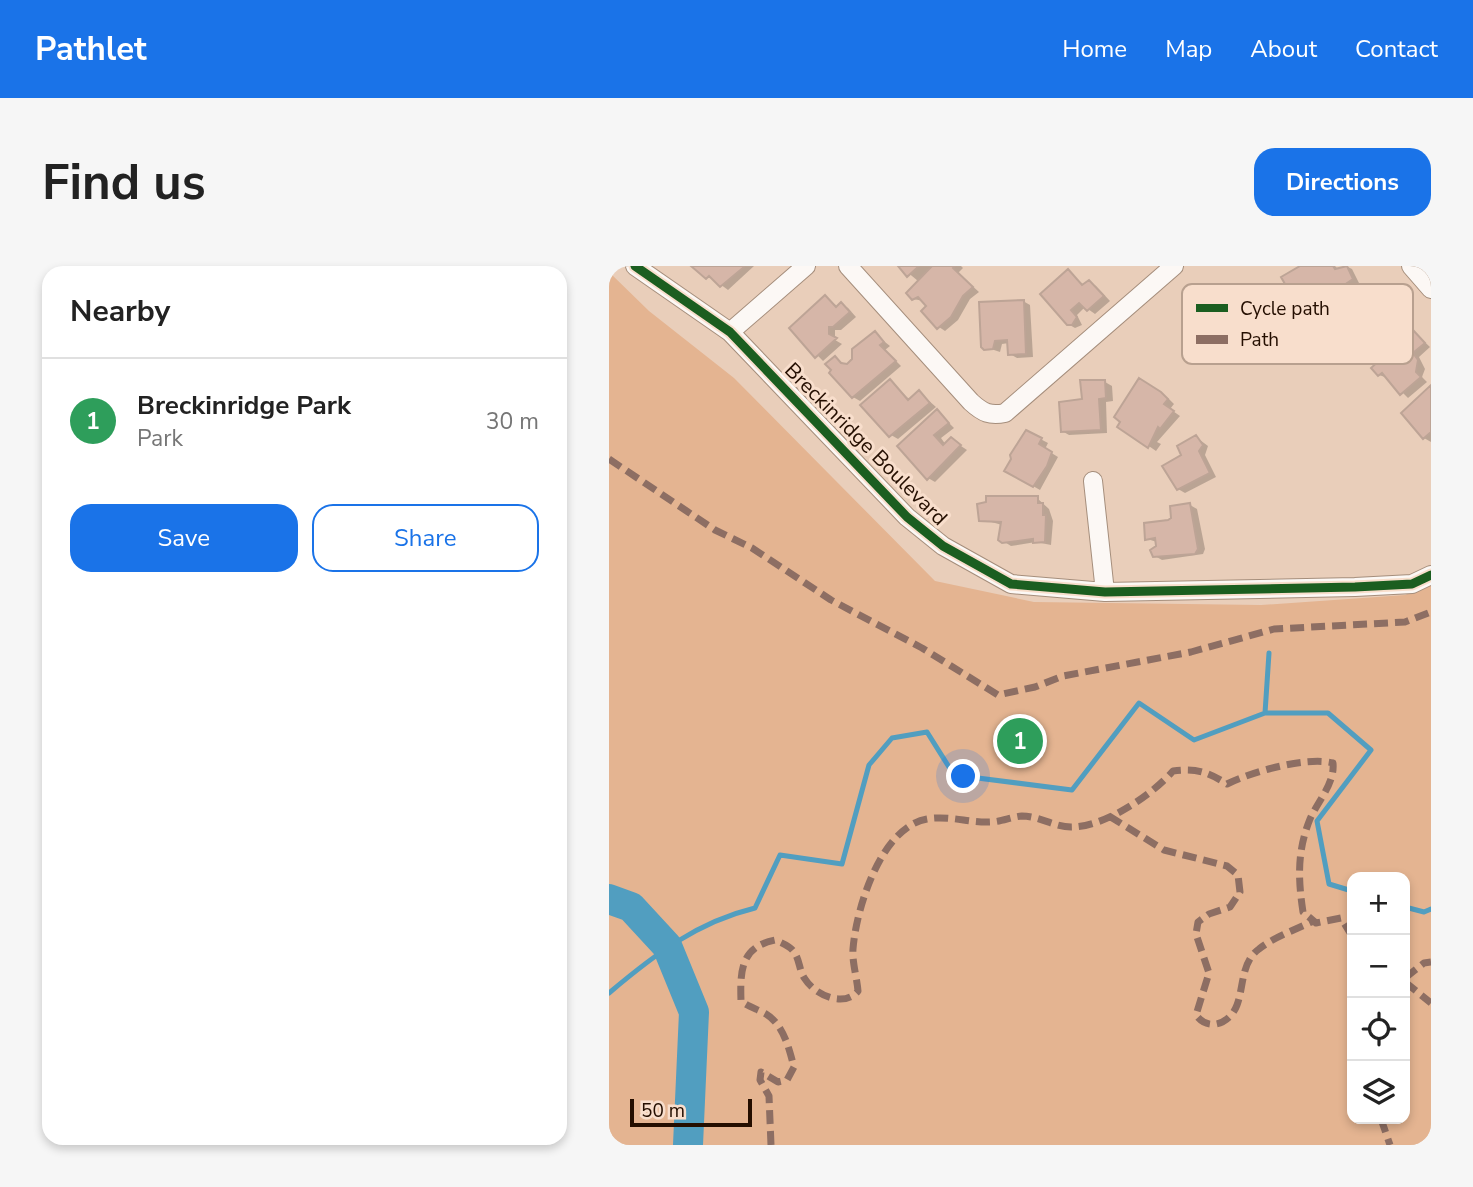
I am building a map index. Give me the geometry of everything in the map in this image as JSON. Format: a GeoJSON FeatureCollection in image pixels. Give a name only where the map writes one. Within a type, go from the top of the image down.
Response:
{"type":"FeatureCollection","features":[{"type":"Feature","properties":{"kind":"street","name":"Breckinridge Boulevard"},"geometry":{"type":"LineString","coordinates":[[635,266],[730,332],[907,517],[943,546],[1011,584],[1105,592],[1355,587],[1412,583],[1431,575]]}},
{"type":"Feature","properties":{"kind":"street"},"geometry":{"type":"LineString","coordinates":[[730,332],[806,266]]}},
{"type":"Feature","properties":{"kind":"street"},"geometry":{"type":"LineString","coordinates":[[848,266],[971,402],[982,412],[993,415],[1005,413],[1174,266]]}},
{"type":"Feature","properties":{"kind":"street"},"geometry":{"type":"LineString","coordinates":[[1411,266],[1431,289]]}},
{"type":"Feature","properties":{"kind":"street"},"geometry":{"type":"LineString","coordinates":[[1093,481],[1105,592]]}},
{"type":"Feature","properties":{"kind":"shaded area"},"geometry":{"type":"Polygon","coordinates":[[[609,272],[649,311],[734,378],[935,581],[1034,602],[1261,605],[1405,595],[1431,583],[1431,1145],[609,1145],[609,272]]]}},
{"type":"Feature","properties":{"kind":"building"},"geometry":{"type":"Polygon","coordinates":[[[691,266],[744,267],[720,287],[709,276],[706,279],[691,266]]]}},
{"type":"Feature","properties":{"kind":"building"},"geometry":{"type":"Polygon","coordinates":[[[898,266],[919,266],[907,277],[898,266]]]}},
{"type":"Feature","properties":{"kind":"building"},"geometry":{"type":"Polygon","coordinates":[[[932,266],[955,266],[953,268],[973,287],[963,296],[951,317],[937,329],[921,311],[926,306],[918,297],[912,300],[906,293],[932,266]]]}},
{"type":"Feature","properties":{"kind":"building"},"geometry":{"type":"Polygon","coordinates":[[[1300,266],[1333,266],[1335,269],[1347,266],[1353,279],[1346,284],[1285,284],[1281,277],[1300,266]]]}},
{"type":"Feature","properties":{"kind":"building"},"geometry":{"type":"Polygon","coordinates":[[[1068,269],[1082,285],[1089,280],[1104,296],[1087,311],[1079,303],[1071,310],[1077,317],[1072,325],[1067,325],[1040,294],[1068,269]]]}},
{"type":"Feature","properties":{"kind":"building"},"geometry":{"type":"Polygon","coordinates":[[[825,295],[836,307],[841,302],[850,312],[833,327],[829,327],[829,334],[837,338],[815,358],[789,328],[825,295]]]}},
{"type":"Feature","properties":{"kind":"building"},"geometry":{"type":"Polygon","coordinates":[[[1024,300],[1026,354],[1008,355],[1007,340],[995,341],[993,349],[984,350],[981,347],[979,302],[1024,300]]]}},
{"type":"Feature","properties":{"kind":"building"},"geometry":{"type":"Polygon","coordinates":[[[1413,330],[1425,343],[1413,353],[1413,330]]]}},
{"type":"Feature","properties":{"kind":"building"},"geometry":{"type":"Polygon","coordinates":[[[875,331],[884,342],[880,345],[896,361],[852,398],[829,373],[831,370],[825,364],[835,356],[841,363],[847,364],[852,359],[852,349],[875,331]]]}},
{"type":"Feature","properties":{"kind":"building"},"geometry":{"type":"Polygon","coordinates":[[[1413,353],[1418,360],[1416,372],[1421,377],[1400,395],[1382,373],[1378,376],[1371,368],[1375,364],[1413,364],[1413,353]]]}},
{"type":"Feature","properties":{"kind":"building"},"geometry":{"type":"Polygon","coordinates":[[[1139,378],[1161,392],[1168,399],[1164,404],[1174,411],[1160,429],[1158,427],[1148,448],[1117,427],[1120,422],[1114,417],[1139,378]]]}},
{"type":"Feature","properties":{"kind":"building"},"geometry":{"type":"Polygon","coordinates":[[[890,379],[908,400],[919,390],[930,403],[889,437],[860,405],[890,379]]]}},
{"type":"Feature","properties":{"kind":"building"},"geometry":{"type":"Polygon","coordinates":[[[1080,380],[1105,380],[1106,398],[1099,399],[1101,430],[1061,432],[1059,402],[1082,399],[1080,380]]]}},
{"type":"Feature","properties":{"kind":"building"},"geometry":{"type":"Polygon","coordinates":[[[1431,385],[1431,432],[1423,439],[1401,413],[1431,385]]]}},
{"type":"Feature","properties":{"kind":"building"},"geometry":{"type":"Polygon","coordinates":[[[937,409],[949,423],[934,435],[943,445],[951,437],[961,445],[927,480],[897,446],[937,409]]]}},
{"type":"Feature","properties":{"kind":"building"},"geometry":{"type":"Polygon","coordinates":[[[1026,430],[1042,438],[1039,444],[1052,452],[1047,466],[1033,487],[1004,471],[1011,459],[1010,455],[1026,430]]]}},
{"type":"Feature","properties":{"kind":"building"},"geometry":{"type":"Polygon","coordinates":[[[1196,435],[1203,445],[1199,451],[1210,473],[1177,490],[1162,466],[1181,455],[1177,446],[1196,435]]]}},
{"type":"Feature","properties":{"kind":"building"},"geometry":{"type":"Polygon","coordinates":[[[986,496],[1038,496],[1038,503],[1043,503],[1043,515],[1046,515],[1045,542],[1033,543],[1033,539],[1002,543],[998,540],[1001,522],[979,521],[977,504],[986,502],[986,496]]]}},
{"type":"Feature","properties":{"kind":"building"},"geometry":{"type":"Polygon","coordinates":[[[1190,503],[1198,549],[1195,554],[1153,557],[1150,550],[1156,546],[1155,538],[1145,540],[1144,523],[1168,520],[1171,518],[1170,506],[1190,503]]]}},
{"type":"Feature","properties":{"kind":"waterway"},"geometry":{"type":"LineString","coordinates":[[1265,713],[1269,653]]}},
{"type":"Feature","properties":{"kind":"waterway"},"geometry":{"type":"LineString","coordinates":[[609,993],[677,941],[714,922],[755,908],[780,855],[842,864],[869,765],[892,738],[927,732],[954,775],[1072,790],[1139,703],[1194,740],[1265,713],[1328,713],[1371,750],[1317,821],[1329,884],[1347,889]]}},
{"type":"Feature","properties":{"kind":"waterway"},"geometry":{"type":"LineString","coordinates":[[609,899],[631,907],[667,946],[694,1012],[688,1145]]}},
{"type":"Feature","properties":{"kind":"waterway"},"geometry":{"type":"LineString","coordinates":[[1410,908],[1424,912],[1431,909]]}},
{"type":"Feature","properties":{"kind":"marked path"},"geometry":{"type":"LineString","coordinates":[[609,459],[715,530],[752,548],[831,600],[922,648],[998,695],[1035,687],[1063,676],[1191,652],[1274,629],[1405,622],[1431,612]]}},
{"type":"Feature","properties":{"kind":"marked path"},"geometry":{"type":"LineString","coordinates":[[771,1145],[769,1096],[760,1080],[761,1072],[778,1082],[787,1080],[794,1067],[785,1038],[777,1024],[766,1014],[741,1001],[741,979],[745,962],[755,948],[775,940],[792,950],[803,976],[816,990],[838,999],[852,996],[858,991],[853,954],[855,932],[874,872],[896,837],[911,825],[927,819],[990,822],[1022,816],[1073,827],[1100,821],[1127,808],[1153,790],[1173,771],[1202,772],[1227,784],[1294,763],[1333,763],[1329,785],[1310,819],[1303,842],[1300,865],[1301,900],[1303,912],[1316,923],[1341,918],[1351,935]]}},
{"type":"Feature","properties":{"kind":"marked path"},"geometry":{"type":"LineString","coordinates":[[1109,816],[1164,850],[1227,866],[1238,875],[1240,892],[1230,907],[1209,914],[1198,922],[1196,934],[1209,973],[1196,1015],[1206,1023],[1218,1024],[1234,1012],[1246,967],[1253,954],[1271,941],[1313,921]]}},
{"type":"Feature","properties":{"kind":"marked path"},"geometry":{"type":"LineString","coordinates":[[1410,974],[1424,963],[1431,962]]}},
{"type":"Feature","properties":{"kind":"marked path"},"geometry":{"type":"LineString","coordinates":[[1410,986],[1431,1003]]}},
{"type":"Feature","properties":{"kind":"marked path"},"geometry":{"type":"LineString","coordinates":[[1383,1124],[1390,1145]]}},
{"type":"Feature","properties":{"kind":"cycle path"},"geometry":{"type":"LineString","coordinates":[[635,266],[730,332],[907,517],[943,546],[1011,584],[1105,592],[1355,587],[1412,584],[1431,575]]}},
{"type":"Feature","properties":{"kind":"place","name":"Breckinridge Park"},"geometry":{"type":"Point","coordinates":[1020,741]}}]}
